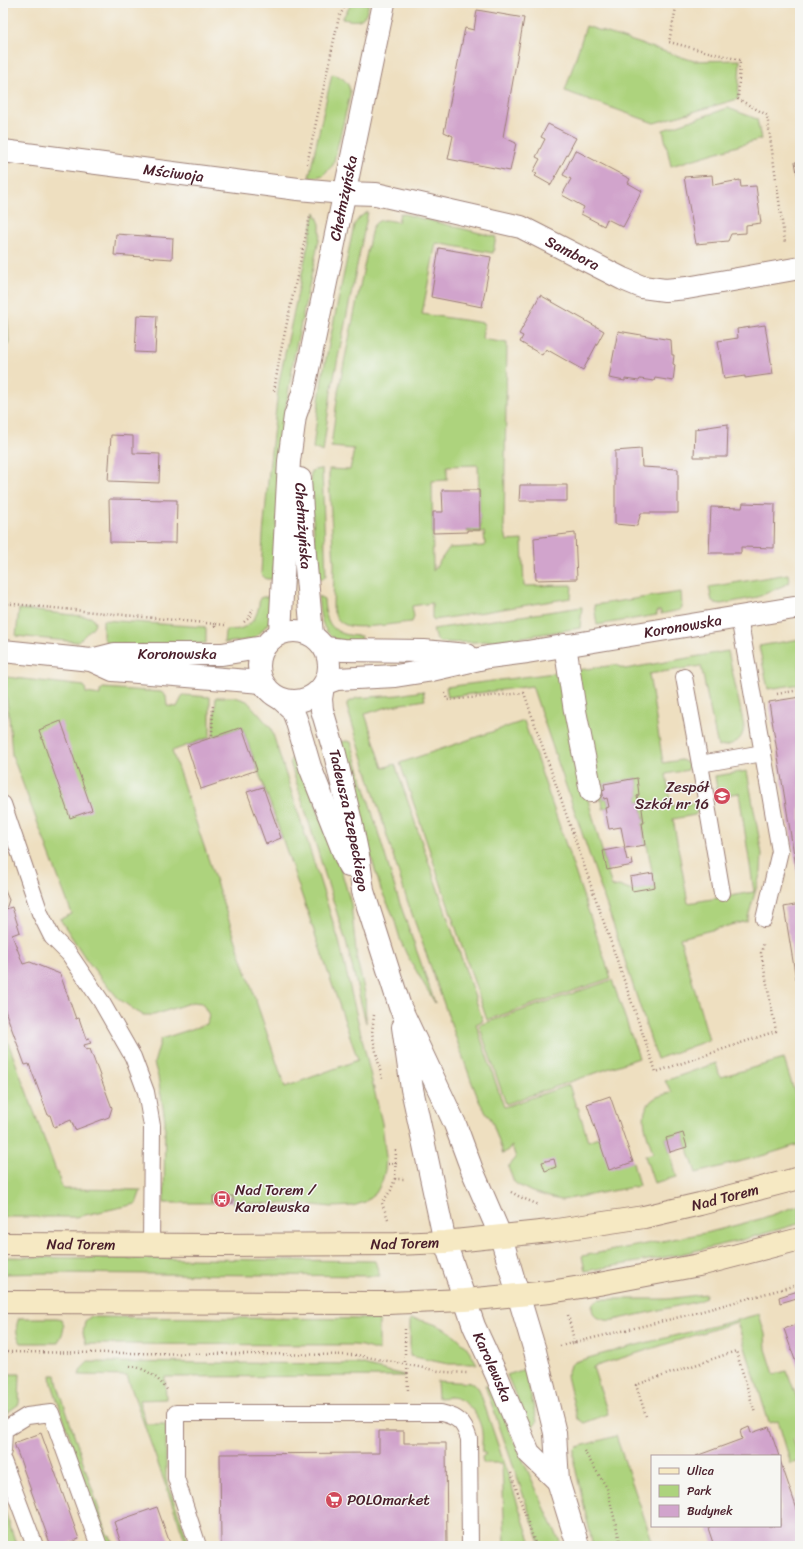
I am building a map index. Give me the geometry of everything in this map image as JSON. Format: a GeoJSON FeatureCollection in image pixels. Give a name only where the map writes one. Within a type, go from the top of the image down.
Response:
{"type":"FeatureCollection","features":[{"type":"Feature","properties":{"kind":"main road","name":"Nad Torem"},"geometry":{"type":"LineString","coordinates":[[3,1244],[151,1246],[396,1244],[445,1242],[566,1229],[644,1216],[700,1204],[800,1178]]}},
{"type":"Feature","properties":{"kind":"main road"},"geometry":{"type":"LineString","coordinates":[[3,1302],[371,1303],[465,1300],[562,1290],[650,1275],[740,1255],[800,1239]]}},
{"type":"Feature","properties":{"kind":"street","name":"Chełmżyńska"},"geometry":{"type":"LineString","coordinates":[[280,633],[289,462],[295,416],[303,393],[384,3]]}},
{"type":"Feature","properties":{"kind":"street","name":"Mściwoja"},"geometry":{"type":"LineString","coordinates":[[3,151],[298,189],[344,193]]}},
{"type":"Feature","properties":{"kind":"street","name":"Sambora"},"geometry":{"type":"LineString","coordinates":[[344,193],[376,194],[521,227],[623,279],[642,287],[665,290],[687,288],[795,269]]}},
{"type":"Feature","properties":{"kind":"street","name":"Chełmżyńska"},"geometry":{"type":"LineString","coordinates":[[303,393],[301,500],[318,642]]}},
{"type":"Feature","properties":{"kind":"street","name":"Koronowska"},"geometry":{"type":"LineString","coordinates":[[325,684],[337,679],[408,674],[488,656],[800,607]]}},
{"type":"Feature","properties":{"kind":"street"},"geometry":{"type":"LineString","coordinates":[[300,631],[318,642],[329,658],[330,669],[325,684],[316,694],[305,700],[293,702],[281,699],[267,689],[262,682],[259,668],[260,655],[269,641],[280,633],[300,631]]}},
{"type":"Feature","properties":{"kind":"street","name":"Koronowska"},"geometry":{"type":"LineString","coordinates":[[318,642],[343,650],[424,651],[488,656]]}},
{"type":"Feature","properties":{"kind":"street"},"geometry":{"type":"LineString","coordinates":[[565,645],[575,711],[592,791]]}},
{"type":"Feature","properties":{"kind":"street","name":"Koronowska"},"geometry":{"type":"LineString","coordinates":[[91,660],[115,654],[222,654],[264,647]]}},
{"type":"Feature","properties":{"kind":"street","name":"Koronowska"},"geometry":{"type":"LineString","coordinates":[[3,651],[91,660],[113,670],[262,682]]}},
{"type":"Feature","properties":{"kind":"street","name":"Tadeusza Rzepeckiego"},"geometry":{"type":"LineString","coordinates":[[325,684],[321,699],[322,710],[335,754],[351,822],[363,891]]}},
{"type":"Feature","properties":{"kind":"street","name":"Tadeusza Rzepeckiego"},"geometry":{"type":"LineString","coordinates":[[281,699],[292,709],[310,767],[325,807],[348,864],[363,891]]}},
{"type":"Feature","properties":{"kind":"street"},"geometry":{"type":"LineString","coordinates":[[363,891],[400,1006]]}},
{"type":"Feature","properties":{"kind":"street","name":"Karolewska"},"geometry":{"type":"LineString","coordinates":[[400,1006],[455,1124],[472,1170],[500,1237],[535,1351],[555,1433],[558,1481],[578,1546]]}},
{"type":"Feature","properties":{"kind":"street","name":"Karolewska"},"geometry":{"type":"LineString","coordinates":[[400,1006],[412,1089],[445,1242],[474,1326],[529,1453],[558,1481]]}},
{"type":"Feature","properties":{"kind":"lane"},"geometry":{"type":"LineString","coordinates":[[738,617],[764,753],[780,851],[764,919]]}},
{"type":"Feature","properties":{"kind":"lane"},"geometry":{"type":"LineString","coordinates":[[684,677],[722,893]]}},
{"type":"Feature","properties":{"kind":"lane"},"geometry":{"type":"LineString","coordinates":[[700,764],[764,753]]}},
{"type":"Feature","properties":{"kind":"lane"},"geometry":{"type":"LineString","coordinates":[[3,804],[40,913],[52,938],[69,954],[101,1001],[141,1074],[150,1107],[152,1126],[151,1246]]}},
{"type":"Feature","properties":{"kind":"lane"},"geometry":{"type":"LineString","coordinates":[[3,1450],[4,1430],[27,1416],[51,1413],[99,1546]]}},
{"type":"Feature","properties":{"kind":"lane"},"geometry":{"type":"LineString","coordinates":[[198,1546],[176,1478],[176,1413],[441,1413],[452,1415],[458,1418],[462,1423],[469,1439],[470,1546]]}},
{"type":"Feature","properties":{"kind":"lane"},"geometry":{"type":"LineString","coordinates":[[3,1461],[35,1546]]}},
{"type":"Feature","properties":{"kind":"path"},"geometry":{"type":"LineString","coordinates":[[677,3],[669,42],[740,60],[738,99],[767,115],[795,269]]}},
{"type":"Feature","properties":{"kind":"path"},"geometry":{"type":"LineString","coordinates":[[3,603],[215,624]]}},
{"type":"Feature","properties":{"kind":"path"},"geometry":{"type":"LineString","coordinates":[[444,688],[446,700],[524,693],[656,1072],[712,1052],[776,1032],[761,953],[764,938]]}},
{"type":"Feature","properties":{"kind":"path"},"geometry":{"type":"LineString","coordinates":[[773,695],[800,690]]}},
{"type":"Feature","properties":{"kind":"path"},"geometry":{"type":"LineString","coordinates":[[387,1216],[382,1203],[391,1190],[395,1179],[409,1178]]}},
{"type":"Feature","properties":{"kind":"path"},"geometry":{"type":"LineString","coordinates":[[567,1314],[575,1344],[800,1284]]}},
{"type":"Feature","properties":{"kind":"path"},"geometry":{"type":"LineString","coordinates":[[405,1326],[405,1364]]}},
{"type":"Feature","properties":{"kind":"path"},"geometry":{"type":"LineString","coordinates":[[646,1416],[636,1385],[736,1351],[755,1413]]}},
{"type":"Feature","properties":{"kind":"path"},"geometry":{"type":"LineString","coordinates":[[3,1352],[357,1355],[444,1372],[469,1373]]}},
{"type":"Feature","properties":{"kind":"path"},"geometry":{"type":"LineString","coordinates":[[130,1366],[148,1371],[162,1384]]}},
{"type":"Feature","properties":{"kind":"path"},"geometry":{"type":"LineString","coordinates":[[582,1448],[607,1488],[621,1546]]}},
{"type":"Feature","properties":{"kind":"green space"},"geometry":{"type":"Polygon","coordinates":[[[352,3],[369,3],[366,14],[361,19],[357,20],[342,19],[352,3]]]}},
{"type":"Feature","properties":{"kind":"green space"},"geometry":{"type":"Polygon","coordinates":[[[586,26],[694,61],[740,60],[738,99],[654,123],[565,91],[586,26]]]}},
{"type":"Feature","properties":{"kind":"green space"},"geometry":{"type":"Polygon","coordinates":[[[332,74],[339,76],[345,81],[349,87],[350,95],[333,165],[323,175],[309,177],[332,74]]]}},
{"type":"Feature","properties":{"kind":"green space"},"geometry":{"type":"Polygon","coordinates":[[[728,108],[757,119],[761,139],[671,166],[663,130],[728,108]]]}},
{"type":"Feature","properties":{"kind":"green space"},"geometry":{"type":"Polygon","coordinates":[[[315,212],[320,224],[320,235],[295,351],[285,412],[273,579],[266,579],[261,574],[263,535],[279,382],[315,212]]]}},
{"type":"Feature","properties":{"kind":"green space"},"geometry":{"type":"Polygon","coordinates":[[[368,212],[331,392],[323,452],[313,448],[322,378],[354,225],[360,217],[368,212]]]}},
{"type":"Feature","properties":{"kind":"green space"},"geometry":{"type":"Polygon","coordinates":[[[400,213],[496,237],[493,253],[436,243],[422,314],[484,323],[482,339],[507,343],[504,527],[507,541],[522,540],[524,586],[572,585],[571,598],[434,620],[432,618],[432,603],[412,606],[414,617],[412,622],[368,627],[346,625],[335,616],[333,608],[334,564],[329,469],[350,470],[354,449],[331,447],[338,392],[372,228],[377,222],[383,220],[398,222],[400,213]],[[478,465],[447,466],[447,480],[432,481],[433,571],[449,548],[485,546],[484,532],[467,532],[467,530],[480,529],[478,465]]]}},
{"type":"Feature","properties":{"kind":"green space"},"geometry":{"type":"Polygon","coordinates":[[[3,243],[9,344],[3,343],[3,243]]]}},
{"type":"Feature","properties":{"kind":"green space"},"geometry":{"type":"Polygon","coordinates":[[[322,469],[326,575],[323,579],[318,579],[310,483],[311,471],[322,469]]]}},
{"type":"Feature","properties":{"kind":"green space"},"geometry":{"type":"Polygon","coordinates":[[[788,574],[789,582],[787,584],[758,597],[721,604],[712,601],[709,587],[788,574]]]}},
{"type":"Feature","properties":{"kind":"green space"},"geometry":{"type":"Polygon","coordinates":[[[681,592],[682,607],[680,610],[661,614],[661,611],[657,611],[657,615],[597,625],[594,605],[681,592]]]}},
{"type":"Feature","properties":{"kind":"green space"},"geometry":{"type":"Polygon","coordinates":[[[318,596],[324,599],[326,616],[333,627],[344,634],[361,636],[362,643],[340,641],[333,638],[328,633],[322,622],[318,596]]]}},
{"type":"Feature","properties":{"kind":"green space"},"geometry":{"type":"Polygon","coordinates":[[[273,597],[269,622],[260,633],[253,639],[224,643],[226,630],[245,627],[253,621],[257,613],[260,598],[273,597]]]}},
{"type":"Feature","properties":{"kind":"green space"},"geometry":{"type":"Polygon","coordinates":[[[582,607],[580,628],[527,636],[492,641],[457,643],[439,642],[435,637],[433,629],[582,607]]]}},
{"type":"Feature","properties":{"kind":"green space"},"geometry":{"type":"Polygon","coordinates":[[[19,609],[90,617],[93,618],[95,623],[78,642],[16,636],[19,609]]]}},
{"type":"Feature","properties":{"kind":"green space"},"geometry":{"type":"Polygon","coordinates":[[[103,620],[204,627],[206,629],[206,643],[138,646],[108,644],[103,637],[103,620]]]}},
{"type":"Feature","properties":{"kind":"green space"},"geometry":{"type":"Polygon","coordinates":[[[800,639],[800,684],[768,689],[759,646],[800,639]]]}},
{"type":"Feature","properties":{"kind":"green space"},"geometry":{"type":"Polygon","coordinates":[[[728,651],[744,726],[739,740],[732,744],[718,747],[701,666],[649,674],[663,763],[681,760],[686,762],[689,766],[688,770],[666,774],[671,806],[693,803],[697,806],[698,810],[695,815],[673,819],[688,903],[754,892],[739,793],[718,796],[715,776],[747,771],[762,854],[761,871],[747,921],[680,938],[709,1040],[657,1059],[532,686],[448,697],[446,687],[616,665],[625,669],[728,651]],[[637,778],[605,784],[605,789],[602,790],[604,799],[607,798],[609,807],[603,809],[602,800],[599,800],[594,783],[584,785],[612,887],[619,886],[632,891],[655,887],[647,845],[645,845],[641,802],[638,802],[637,796],[639,795],[637,778]]]}},
{"type":"Feature","properties":{"kind":"green space"},"geometry":{"type":"Polygon","coordinates":[[[6,677],[84,686],[86,693],[100,695],[100,691],[103,688],[161,692],[166,696],[167,706],[177,707],[183,695],[210,697],[210,737],[172,751],[285,1087],[358,1060],[274,814],[242,727],[213,737],[216,697],[235,697],[247,701],[271,728],[339,941],[382,1123],[386,1157],[385,1170],[382,1182],[376,1193],[365,1202],[353,1206],[332,1207],[303,1204],[233,1203],[233,1196],[213,1203],[164,1203],[165,1120],[158,1077],[154,1063],[161,1039],[207,1024],[209,1015],[202,1003],[192,1002],[154,1015],[143,1015],[136,1011],[119,999],[100,977],[86,959],[60,919],[72,914],[12,755],[9,716],[4,681],[6,677]]]}},
{"type":"Feature","properties":{"kind":"green space"},"geometry":{"type":"Polygon","coordinates":[[[423,691],[425,700],[391,706],[365,714],[383,768],[395,764],[483,1021],[476,1024],[504,1107],[569,1085],[576,1107],[578,1107],[588,1141],[598,1137],[633,1162],[639,1186],[562,1200],[532,1192],[514,1182],[508,1167],[516,1158],[512,1146],[503,1154],[492,1121],[480,1103],[472,1083],[406,897],[347,707],[347,703],[357,698],[398,695],[423,691]]]}},
{"type":"Feature","properties":{"kind":"green space"},"geometry":{"type":"Polygon","coordinates":[[[524,721],[611,978],[487,1020],[400,763],[524,721]]]}},
{"type":"Feature","properties":{"kind":"green space"},"geometry":{"type":"Polygon","coordinates":[[[340,742],[351,742],[398,898],[435,1003],[407,955],[401,942],[393,915],[381,890],[340,742]]]}},
{"type":"Feature","properties":{"kind":"green space"},"geometry":{"type":"Polygon","coordinates":[[[292,758],[297,758],[340,866],[351,904],[357,960],[365,993],[366,1023],[346,942],[291,765],[290,761],[292,758]]]}},
{"type":"Feature","properties":{"kind":"green space"},"geometry":{"type":"Polygon","coordinates":[[[612,980],[639,1058],[506,1104],[479,1025],[612,980]]]}},
{"type":"Feature","properties":{"kind":"green space"},"geometry":{"type":"Polygon","coordinates":[[[3,1029],[63,1189],[141,1190],[136,1204],[76,1217],[3,1217],[3,1029]]]}},
{"type":"Feature","properties":{"kind":"green space"},"geometry":{"type":"Polygon","coordinates":[[[784,1059],[800,1110],[800,1144],[696,1173],[683,1134],[666,1138],[677,1177],[654,1183],[645,1156],[653,1153],[644,1123],[644,1116],[646,1108],[650,1102],[657,1097],[672,1092],[665,1081],[716,1063],[720,1077],[784,1059]]]}},
{"type":"Feature","properties":{"kind":"green space"},"geometry":{"type":"Polygon","coordinates":[[[800,1205],[800,1224],[738,1241],[672,1256],[585,1271],[582,1256],[710,1232],[760,1219],[800,1205]]]}},
{"type":"Feature","properties":{"kind":"green space"},"geometry":{"type":"Polygon","coordinates":[[[3,1257],[375,1261],[380,1276],[49,1273],[3,1274],[3,1257]]]}},
{"type":"Feature","properties":{"kind":"green space"},"geometry":{"type":"Polygon","coordinates":[[[706,1294],[705,1298],[700,1301],[614,1320],[601,1319],[595,1315],[592,1308],[593,1303],[599,1299],[667,1299],[706,1294]]]}},
{"type":"Feature","properties":{"kind":"green space"},"geometry":{"type":"Polygon","coordinates":[[[759,1314],[765,1334],[766,1349],[774,1374],[787,1371],[800,1406],[800,1437],[793,1439],[800,1461],[791,1464],[778,1421],[769,1423],[737,1322],[593,1367],[608,1414],[584,1423],[577,1418],[567,1376],[570,1366],[574,1362],[759,1314]]]}},
{"type":"Feature","properties":{"kind":"green space"},"geometry":{"type":"Polygon","coordinates":[[[90,1317],[379,1319],[379,1351],[354,1345],[86,1344],[83,1333],[85,1321],[90,1317]]]}},
{"type":"Feature","properties":{"kind":"green space"},"geometry":{"type":"Polygon","coordinates":[[[19,1318],[61,1319],[64,1328],[58,1343],[21,1343],[17,1330],[19,1318]]]}},
{"type":"Feature","properties":{"kind":"green space"},"geometry":{"type":"Polygon","coordinates":[[[410,1319],[431,1323],[456,1336],[466,1346],[477,1364],[448,1364],[410,1356],[410,1319]]]}},
{"type":"Feature","properties":{"kind":"green space"},"geometry":{"type":"Polygon","coordinates":[[[88,1362],[359,1364],[404,1376],[165,1377],[166,1399],[139,1400],[146,1424],[166,1424],[166,1478],[190,1546],[187,1546],[127,1376],[79,1375],[81,1369],[88,1362]]]}},
{"type":"Feature","properties":{"kind":"green space"},"geometry":{"type":"Polygon","coordinates":[[[525,1369],[537,1422],[533,1427],[528,1425],[507,1375],[525,1369]]]}},
{"type":"Feature","properties":{"kind":"green space"},"geometry":{"type":"Polygon","coordinates":[[[3,1374],[20,1374],[19,1404],[3,1416],[3,1374]]]}},
{"type":"Feature","properties":{"kind":"green space"},"geometry":{"type":"Polygon","coordinates":[[[51,1375],[56,1375],[58,1386],[107,1534],[110,1536],[115,1546],[110,1546],[104,1539],[52,1384],[51,1375]]]}},
{"type":"Feature","properties":{"kind":"green space"},"geometry":{"type":"Polygon","coordinates":[[[437,1381],[474,1383],[479,1389],[532,1546],[505,1546],[502,1463],[483,1463],[482,1457],[486,1454],[482,1452],[482,1433],[479,1421],[468,1405],[463,1401],[451,1397],[438,1398],[437,1381]]]}},
{"type":"Feature","properties":{"kind":"green space"},"geometry":{"type":"Polygon","coordinates":[[[485,1385],[491,1390],[562,1546],[541,1546],[485,1385]]]}},
{"type":"Feature","properties":{"kind":"green space"},"geometry":{"type":"Polygon","coordinates":[[[616,1436],[654,1546],[593,1546],[574,1462],[574,1450],[577,1447],[616,1436]]]}},
{"type":"Feature","properties":{"kind":"green space"},"geometry":{"type":"Polygon","coordinates":[[[3,1506],[17,1546],[3,1546],[3,1506]]]}},
{"type":"Feature","properties":{"kind":"building"},"geometry":{"type":"Polygon","coordinates":[[[477,10],[524,18],[503,137],[516,143],[510,171],[448,159],[453,136],[444,132],[465,28],[474,30],[477,10]]]}},
{"type":"Feature","properties":{"kind":"building"},"geometry":{"type":"Polygon","coordinates":[[[548,124],[576,138],[551,185],[535,176],[537,174],[533,172],[540,159],[536,157],[545,139],[541,137],[548,124]]]}},
{"type":"Feature","properties":{"kind":"building"},"geometry":{"type":"Polygon","coordinates":[[[575,150],[630,179],[628,183],[642,191],[623,227],[607,219],[604,226],[581,214],[584,207],[562,195],[571,179],[563,175],[575,150]]]}},
{"type":"Feature","properties":{"kind":"building"},"geometry":{"type":"Polygon","coordinates":[[[795,162],[800,162],[800,185],[799,185],[795,162]]]}},
{"type":"Feature","properties":{"kind":"building"},"geometry":{"type":"Polygon","coordinates":[[[712,175],[713,185],[740,180],[741,187],[756,186],[761,223],[746,225],[746,233],[731,234],[728,241],[696,244],[684,177],[712,175]]]}},
{"type":"Feature","properties":{"kind":"building"},"geometry":{"type":"Polygon","coordinates":[[[116,234],[173,238],[172,259],[114,255],[116,234]]]}},
{"type":"Feature","properties":{"kind":"building"},"geometry":{"type":"Polygon","coordinates":[[[439,248],[491,257],[482,307],[431,297],[439,248]]]}},
{"type":"Feature","properties":{"kind":"building"},"geometry":{"type":"Polygon","coordinates":[[[540,295],[604,331],[583,370],[546,349],[542,355],[520,342],[523,336],[519,334],[540,295]]]}},
{"type":"Feature","properties":{"kind":"building"},"geometry":{"type":"Polygon","coordinates":[[[137,315],[157,316],[155,353],[135,352],[137,315]]]}},
{"type":"Feature","properties":{"kind":"building"},"geometry":{"type":"Polygon","coordinates":[[[765,325],[773,374],[724,379],[718,341],[738,338],[737,329],[765,325]]]}},
{"type":"Feature","properties":{"kind":"building"},"geometry":{"type":"Polygon","coordinates":[[[618,331],[671,340],[672,355],[674,355],[673,364],[675,365],[673,381],[655,378],[654,381],[625,379],[625,381],[609,378],[618,331]]]}},
{"type":"Feature","properties":{"kind":"building"},"geometry":{"type":"Polygon","coordinates":[[[728,424],[727,457],[694,457],[695,429],[728,424]]]}},
{"type":"Feature","properties":{"kind":"building"},"geometry":{"type":"Polygon","coordinates":[[[111,435],[133,436],[133,453],[160,454],[159,483],[108,481],[111,435]]]}},
{"type":"Feature","properties":{"kind":"building"},"geometry":{"type":"Polygon","coordinates":[[[641,449],[642,467],[678,469],[678,513],[641,513],[637,526],[615,524],[615,451],[641,449]]]}},
{"type":"Feature","properties":{"kind":"building"},"geometry":{"type":"Polygon","coordinates":[[[520,485],[567,485],[567,501],[519,501],[520,485]]]}},
{"type":"Feature","properties":{"kind":"building"},"geometry":{"type":"Polygon","coordinates":[[[442,490],[479,490],[480,530],[433,533],[433,512],[443,512],[442,490]]]}},
{"type":"Feature","properties":{"kind":"building"},"geometry":{"type":"Polygon","coordinates":[[[109,499],[177,500],[176,543],[110,542],[109,499]]]}},
{"type":"Feature","properties":{"kind":"building"},"geometry":{"type":"Polygon","coordinates":[[[743,503],[775,504],[774,548],[741,547],[741,553],[709,553],[711,507],[742,508],[743,503]]]}},
{"type":"Feature","properties":{"kind":"building"},"geometry":{"type":"Polygon","coordinates":[[[575,533],[577,579],[536,580],[534,538],[575,533]]]}},
{"type":"Feature","properties":{"kind":"building"},"geometry":{"type":"Polygon","coordinates":[[[3,547],[6,547],[4,560],[3,560],[3,547]]]}},
{"type":"Feature","properties":{"kind":"building"},"geometry":{"type":"Polygon","coordinates":[[[800,697],[800,885],[799,885],[769,702],[800,697]]]}},
{"type":"Feature","properties":{"kind":"building"},"geometry":{"type":"Polygon","coordinates":[[[61,721],[92,810],[70,818],[39,730],[61,721]]]}},
{"type":"Feature","properties":{"kind":"building"},"geometry":{"type":"Polygon","coordinates":[[[242,727],[257,770],[201,789],[187,746],[242,727]]]}},
{"type":"Feature","properties":{"kind":"building"},"geometry":{"type":"Polygon","coordinates":[[[637,778],[639,795],[637,796],[638,802],[641,802],[645,845],[625,848],[621,827],[609,829],[605,808],[609,807],[607,798],[604,799],[602,790],[605,789],[604,784],[637,778]]]}},
{"type":"Feature","properties":{"kind":"building"},"geometry":{"type":"Polygon","coordinates":[[[263,787],[281,838],[266,844],[247,792],[263,787]]]}},
{"type":"Feature","properties":{"kind":"building"},"geometry":{"type":"Polygon","coordinates":[[[624,847],[627,860],[632,859],[633,865],[607,870],[603,851],[624,847]]]}},
{"type":"Feature","properties":{"kind":"building"},"geometry":{"type":"Polygon","coordinates":[[[653,873],[655,887],[632,891],[630,877],[653,873]]]}},
{"type":"Feature","properties":{"kind":"building"},"geometry":{"type":"Polygon","coordinates":[[[3,886],[9,900],[6,909],[12,907],[20,932],[12,935],[23,964],[30,962],[60,974],[76,1019],[79,1018],[86,1039],[89,1038],[91,1043],[84,1045],[86,1050],[90,1049],[112,1108],[109,1117],[75,1130],[71,1120],[54,1127],[29,1064],[25,1065],[3,1005],[3,886]]]}},
{"type":"Feature","properties":{"kind":"building"},"geometry":{"type":"Polygon","coordinates":[[[800,904],[800,978],[796,979],[784,907],[800,904]]]}},
{"type":"Feature","properties":{"kind":"building"},"geometry":{"type":"Polygon","coordinates":[[[610,1096],[633,1162],[609,1170],[587,1104],[610,1096]]]}},
{"type":"Feature","properties":{"kind":"building"},"geometry":{"type":"Polygon","coordinates":[[[683,1133],[687,1147],[670,1152],[666,1138],[683,1133]]]}},
{"type":"Feature","properties":{"kind":"building"},"geometry":{"type":"Polygon","coordinates":[[[554,1159],[556,1167],[545,1171],[542,1162],[554,1159]]]}},
{"type":"Feature","properties":{"kind":"building"},"geometry":{"type":"Polygon","coordinates":[[[213,1196],[233,1196],[233,1203],[213,1203],[213,1196]]]}},
{"type":"Feature","properties":{"kind":"building"},"geometry":{"type":"Polygon","coordinates":[[[798,1291],[800,1297],[780,1303],[779,1297],[798,1291]]]}},
{"type":"Feature","properties":{"kind":"building"},"geometry":{"type":"Polygon","coordinates":[[[800,1323],[800,1374],[784,1329],[800,1323]]]}},
{"type":"Feature","properties":{"kind":"building"},"geometry":{"type":"Polygon","coordinates":[[[749,1427],[751,1433],[769,1427],[779,1455],[699,1455],[742,1439],[740,1431],[749,1427]]]}},
{"type":"Feature","properties":{"kind":"building","name":"POLOmarket"},"geometry":{"type":"Polygon","coordinates":[[[379,1431],[404,1431],[404,1443],[446,1443],[447,1546],[221,1546],[220,1454],[379,1453],[379,1431]]]}},
{"type":"Feature","properties":{"kind":"building"},"geometry":{"type":"Polygon","coordinates":[[[41,1433],[79,1539],[61,1546],[51,1546],[14,1443],[41,1433]]]}},
{"type":"Feature","properties":{"kind":"building"},"geometry":{"type":"Polygon","coordinates":[[[781,1463],[800,1518],[800,1546],[714,1546],[708,1528],[781,1527],[781,1463]]]}},
{"type":"Feature","properties":{"kind":"building"},"geometry":{"type":"Polygon","coordinates":[[[157,1507],[171,1546],[122,1546],[114,1522],[157,1507]]]}},
{"type":"Feature","properties":{"kind":"place","name":"Zespół Szkół nr 16"},"geometry":{"type":"Point","coordinates":[722,796]}},
{"type":"Feature","properties":{"kind":"place","name":"Nad Torem / Karolewska"},"geometry":{"type":"Point","coordinates":[222,1199]}},
{"type":"Feature","properties":{"kind":"place","name":"POLOmarket"},"geometry":{"type":"Point","coordinates":[334,1500]}}]}
